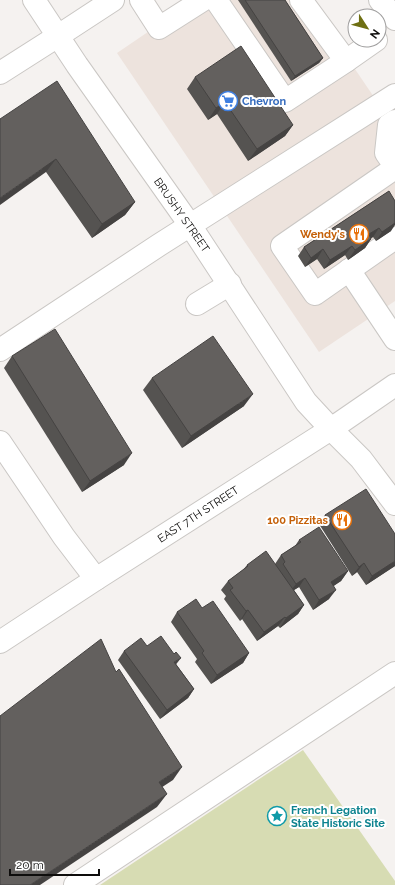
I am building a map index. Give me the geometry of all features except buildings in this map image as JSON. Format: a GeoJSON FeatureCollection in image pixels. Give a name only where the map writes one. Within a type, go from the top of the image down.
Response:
{"type":"FeatureCollection","features":[{"type":"Feature","properties":{"kind":"street","name":"BRUSHY STREET"},"geometry":{"type":"LineString","coordinates":[[34,0],[77,66],[230,284],[306,402],[362,459],[395,504]]}},
{"type":"Feature","properties":{"kind":"street"},"geometry":{"type":"LineString","coordinates":[[0,73],[113,0]]}},
{"type":"Feature","properties":{"kind":"street"},"geometry":{"type":"LineString","coordinates":[[141,0],[159,28],[203,0]]}},
{"type":"Feature","properties":{"kind":"street"},"geometry":{"type":"LineString","coordinates":[[216,0],[285,101],[365,48]]}},
{"type":"Feature","properties":{"kind":"street"},"geometry":{"type":"LineString","coordinates":[[301,0],[346,61]]}},
{"type":"Feature","properties":{"kind":"street"},"geometry":{"type":"LineString","coordinates":[[380,0],[395,19]]}},
{"type":"Feature","properties":{"kind":"street"},"geometry":{"type":"LineString","coordinates":[[0,350],[190,225],[395,94]]}},
{"type":"Feature","properties":{"kind":"street"},"geometry":{"type":"LineString","coordinates":[[395,121],[389,125],[386,153],[395,166],[282,246],[314,294],[395,238]]}},
{"type":"Feature","properties":{"kind":"street"},"geometry":{"type":"LineString","coordinates":[[349,270],[395,339]]}},
{"type":"Feature","properties":{"kind":"street"},"geometry":{"type":"LineString","coordinates":[[197,304],[230,284]]}},
{"type":"Feature","properties":{"kind":"street","name":"EAST 7TH STREET"},"geometry":{"type":"LineString","coordinates":[[0,642],[331,429],[395,385]]}},
{"type":"Feature","properties":{"kind":"street"},"geometry":{"type":"LineString","coordinates":[[0,442],[64,537],[96,579]]}},
{"type":"Feature","properties":{"kind":"street"},"geometry":{"type":"LineString","coordinates":[[75,885],[395,673]]}},
{"type":"Feature","properties":{"kind":"shaded area"},"geometry":{"type":"Polygon","coordinates":[[[195,0],[308,0],[395,128],[395,301],[319,352],[117,53],[195,0]]]}},
{"type":"Feature","properties":{"kind":"green space","name":"French Legation State Historic Site"},"geometry":{"type":"Polygon","coordinates":[[[303,750],[395,881],[395,885],[100,885],[303,750]]]}},
{"type":"Feature","properties":{"kind":"place","name":"Chevron"},"geometry":{"type":"Point","coordinates":[228,101]}},
{"type":"Feature","properties":{"kind":"place","name":"Wendy's"},"geometry":{"type":"Point","coordinates":[359,234]}},
{"type":"Feature","properties":{"kind":"place","name":"100 Pizzitas"},"geometry":{"type":"Point","coordinates":[342,520]}},
{"type":"Feature","properties":{"kind":"place","name":"French Legation State Historic Site"},"geometry":{"type":"Point","coordinates":[277,816]}}]}
